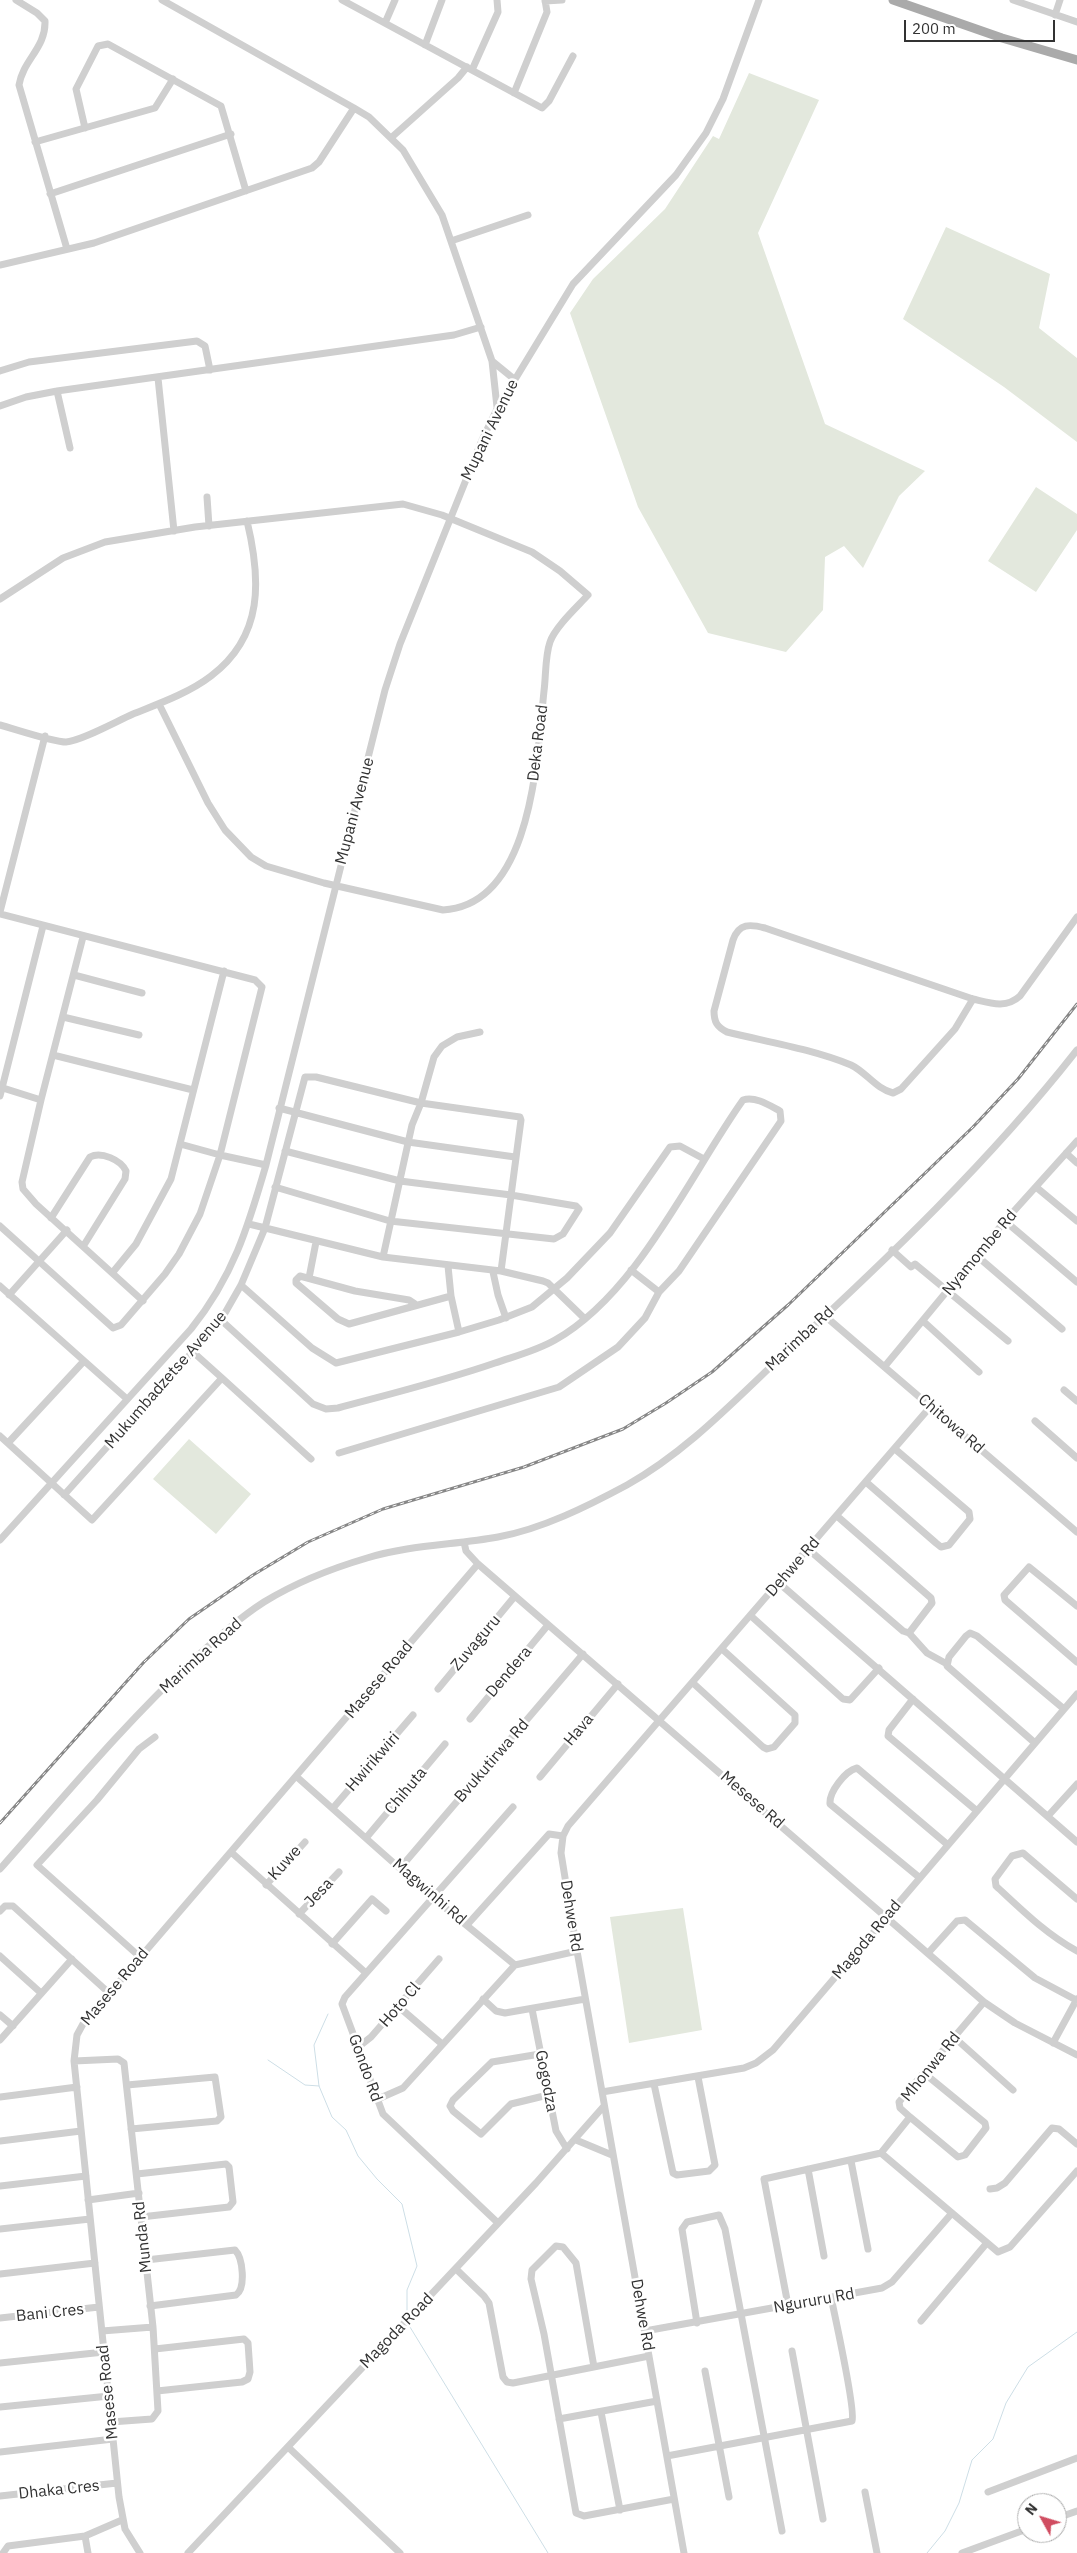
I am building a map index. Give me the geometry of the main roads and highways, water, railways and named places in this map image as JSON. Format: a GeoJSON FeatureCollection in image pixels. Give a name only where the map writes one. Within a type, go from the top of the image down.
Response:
{"type":"FeatureCollection","features":[{"type":"Feature","properties":{"kind":"main road"},"geometry":{"type":"LineString","coordinates":[[893,0],[1002,38],[1077,60]]}},
{"type":"Feature","properties":{"kind":"waterway"},"geometry":{"type":"LineString","coordinates":[[328,2014],[314,2045],[319,2086],[332,2117],[346,2130],[358,2156],[377,2179],[402,2204],[417,2266],[407,2290],[407,2315]]}},
{"type":"Feature","properties":{"kind":"waterway"},"geometry":{"type":"LineString","coordinates":[[268,2060],[305,2085],[319,2086]]}},
{"type":"Feature","properties":{"kind":"waterway"},"geometry":{"type":"LineString","coordinates":[[410,2327],[548,2553]]}},
{"type":"Feature","properties":{"kind":"waterway"},"geometry":{"type":"LineString","coordinates":[[927,2553],[945,2531],[959,2503],[972,2460],[993,2439],[1006,2403],[1028,2367],[1077,2332]]}},
{"type":"Feature","properties":{"kind":"railway"},"geometry":{"type":"LineString","coordinates":[[0,1823],[144,1662],[189,1619],[253,1575],[308,1542],[383,1509],[524,1467],[623,1429],[712,1372],[788,1305],[973,1127],[1018,1079],[1077,1004]]}}]}
